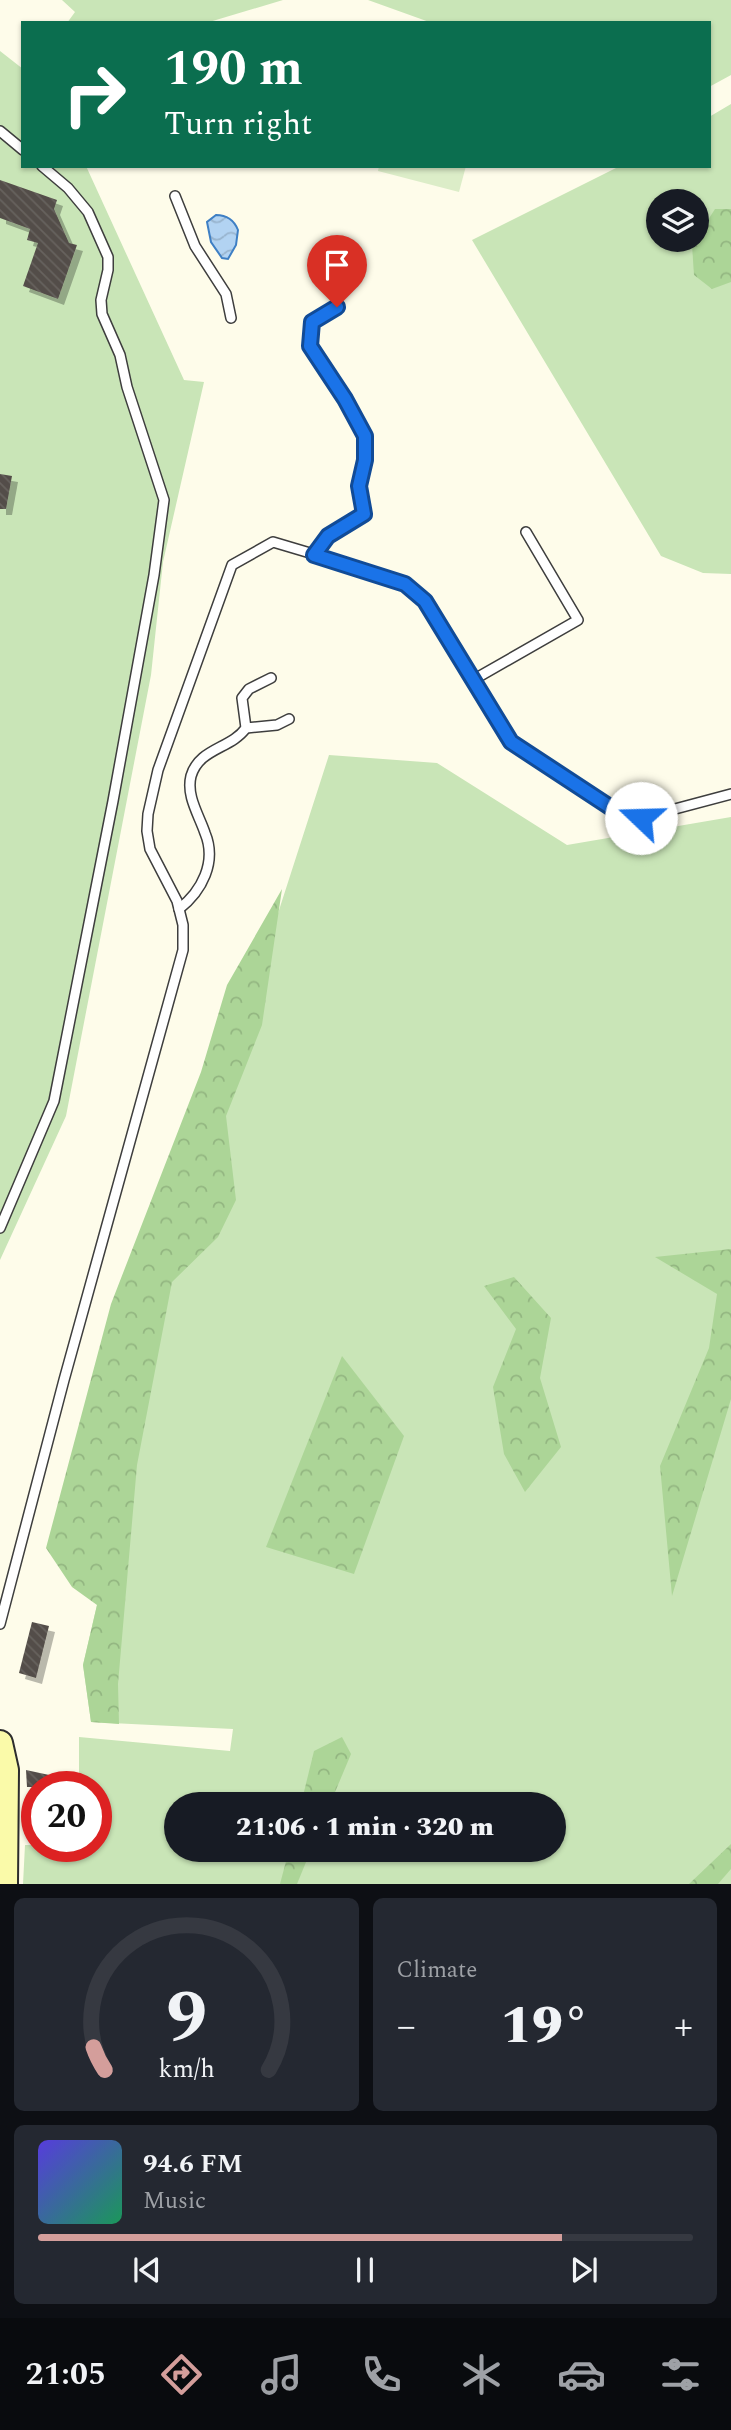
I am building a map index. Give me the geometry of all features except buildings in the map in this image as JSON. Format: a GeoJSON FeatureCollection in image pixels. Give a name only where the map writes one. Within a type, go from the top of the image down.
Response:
{"type":"FeatureCollection","features":[{"type":"Feature","properties":{"kind":"main road"},"geometry":{"type":"LineString","coordinates":[[0,1742],[6,1770],[5,1884]]}},
{"type":"Feature","properties":{"kind":"lane"},"geometry":{"type":"LineString","coordinates":[[0,131],[21,148]]}},
{"type":"Feature","properties":{"kind":"lane"},"geometry":{"type":"LineString","coordinates":[[0,1228],[54,1101],[113,801],[154,575],[164,500],[128,387],[121,355],[102,314],[101,300],[108,257],[88,212],[68,188],[44,168]]}},
{"type":"Feature","properties":{"kind":"lane"},"geometry":{"type":"LineString","coordinates":[[57,168],[57,179]]}},
{"type":"Feature","properties":{"kind":"lane"},"geometry":{"type":"LineString","coordinates":[[175,196],[195,246],[226,294],[230,305],[230,318]]}},
{"type":"Feature","properties":{"kind":"lane"},"geometry":{"type":"LineString","coordinates":[[314,555],[328,536],[364,514],[359,486],[365,460],[365,436],[345,399],[310,346],[312,322],[337,307]]}},
{"type":"Feature","properties":{"kind":"lane"},"geometry":{"type":"LineString","coordinates":[[473,680],[578,620],[526,531]]}},
{"type":"Feature","properties":{"kind":"lane"},"geometry":{"type":"LineString","coordinates":[[0,1624],[183,950],[183,925],[179,909],[150,849],[148,814],[158,770],[232,565],[273,542],[405,584],[425,601],[511,742],[630,818],[641,818],[731,794]]}},
{"type":"Feature","properties":{"kind":"lane"},"geometry":{"type":"LineString","coordinates":[[247,729],[242,698],[249,689],[271,678]]}},
{"type":"Feature","properties":{"kind":"lane"},"geometry":{"type":"LineString","coordinates":[[179,909],[193,898],[202,885],[208,867],[210,848],[191,796],[190,778],[196,764],[205,755],[239,739],[247,729],[277,725],[289,719]]}},
{"type":"Feature","properties":{"kind":"green space"},"geometry":{"type":"Polygon","coordinates":[[[62,0],[283,0],[213,21],[68,21],[75,12],[62,0]]]}},
{"type":"Feature","properties":{"kind":"green space"},"geometry":{"type":"Polygon","coordinates":[[[368,0],[731,0],[731,75],[711,86],[711,21],[426,21],[368,0]]]}},
{"type":"Feature","properties":{"kind":"green space"},"geometry":{"type":"Polygon","coordinates":[[[0,51],[21,67],[21,168],[87,168],[184,380],[204,382],[163,562],[151,675],[66,1116],[0,1260],[0,51]]]}},
{"type":"Feature","properties":{"kind":"green space"},"geometry":{"type":"Polygon","coordinates":[[[731,104],[731,574],[703,573],[661,556],[472,240],[616,168],[711,168],[711,116],[731,104]]]}},
{"type":"Feature","properties":{"kind":"green space"},"geometry":{"type":"Polygon","coordinates":[[[379,168],[465,168],[459,192],[378,171],[379,168]]]}},
{"type":"Feature","properties":{"kind":"green space"},"geometry":{"type":"Polygon","coordinates":[[[715,209],[731,209],[731,282],[712,289],[694,275],[692,252],[709,252],[709,218],[715,209]]]}},
{"type":"Feature","properties":{"kind":"green space"},"geometry":{"type":"Polygon","coordinates":[[[329,755],[437,763],[567,845],[731,817],[731,1884],[23,1884],[24,1862],[112,1862],[112,1771],[79,1771],[79,1737],[230,1751],[233,1729],[91,1722],[83,1665],[97,1605],[135,1383],[251,997],[329,755]]]}},
{"type":"Feature","properties":{"kind":"green space"},"geometry":{"type":"Polygon","coordinates":[[[282,889],[262,1025],[226,1116],[236,1200],[218,1237],[172,1282],[137,1465],[118,1684],[119,1724],[91,1722],[83,1665],[97,1605],[72,1587],[46,1548],[111,1304],[201,1072],[227,985],[282,889]]]}},
{"type":"Feature","properties":{"kind":"green space"},"geometry":{"type":"Polygon","coordinates":[[[731,1249],[731,1399],[672,1596],[660,1466],[709,1348],[717,1294],[655,1257],[731,1249]]]}},
{"type":"Feature","properties":{"kind":"green space"},"geometry":{"type":"Polygon","coordinates":[[[514,1277],[551,1318],[540,1378],[561,1447],[525,1492],[504,1454],[493,1387],[516,1329],[484,1286],[514,1277]]]}},
{"type":"Feature","properties":{"kind":"green space"},"geometry":{"type":"Polygon","coordinates":[[[342,1356],[404,1436],[354,1574],[266,1547],[342,1356]]]}},
{"type":"Feature","properties":{"kind":"green space"},"geometry":{"type":"Polygon","coordinates":[[[342,1737],[351,1754],[335,1792],[304,1792],[314,1751],[342,1737]]]}},
{"type":"Feature","properties":{"kind":"green space"},"geometry":{"type":"Polygon","coordinates":[[[731,1844],[731,1869],[718,1884],[689,1884],[731,1844]]]}},
{"type":"Feature","properties":{"kind":"green space"},"geometry":{"type":"Polygon","coordinates":[[[286,1862],[306,1862],[297,1884],[280,1884],[286,1862]]]}},
{"type":"Feature","properties":{"kind":"water"},"geometry":{"type":"Polygon","coordinates":[[[216,215],[230,219],[238,230],[236,245],[228,259],[222,258],[211,242],[207,222],[216,215]]]}},
{"type":"Feature","properties":{"kind":"route"},"geometry":{"type":"LineString","coordinates":[[337,307],[312,322],[310,346],[345,399],[365,436],[365,460],[359,486],[364,514],[328,536],[314,555],[384,575],[405,584],[425,601],[511,742],[619,813],[630,818],[641,818]]}}]}
